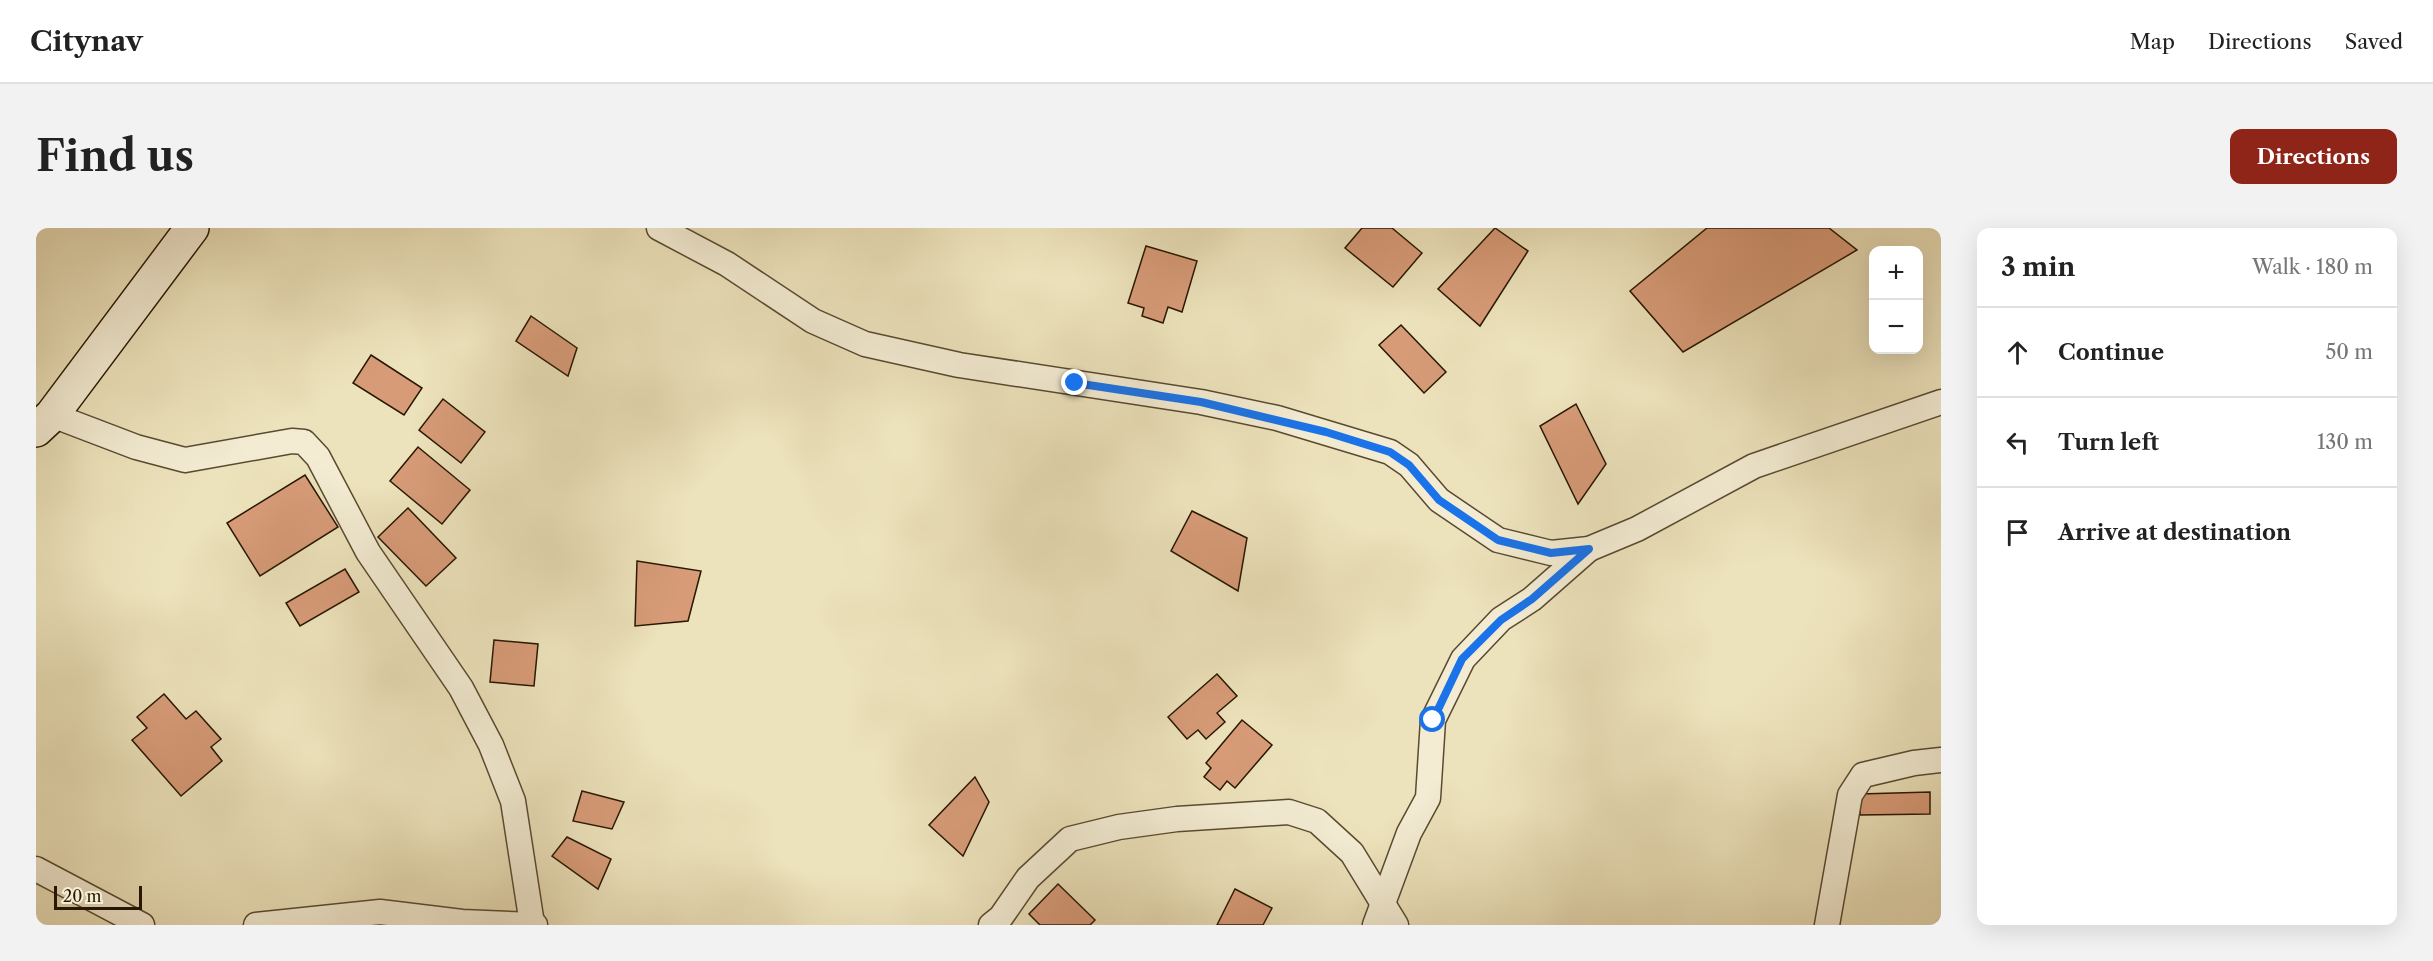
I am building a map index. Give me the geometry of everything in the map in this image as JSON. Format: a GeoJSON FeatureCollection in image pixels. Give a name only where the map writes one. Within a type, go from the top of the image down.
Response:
{"type":"FeatureCollection","features":[{"type":"Feature","properties":{"kind":"street"},"geometry":{"type":"LineString","coordinates":[[192,228],[41,424],[185,460],[292,441],[304,442],[318,458],[368,552],[461,688],[491,745],[513,801],[533,925],[462,922],[380,912],[256,925]]}},
{"type":"Feature","properties":{"kind":"street"},"geometry":{"type":"LineString","coordinates":[[659,228],[727,264],[813,321],[865,344],[959,365],[1201,402],[1317,429],[1390,452],[1409,465],[1439,500],[1498,540],[1551,553],[1589,549],[1637,529],[1754,466],[1941,402]]}},
{"type":"Feature","properties":{"kind":"street"},"geometry":{"type":"LineString","coordinates":[[1379,915],[1409,834],[1428,798],[1433,720],[1462,659],[1501,620],[1532,599],[1589,549]]}},
{"type":"Feature","properties":{"kind":"street"},"geometry":{"type":"LineString","coordinates":[[1827,925],[1850,795],[1863,775],[1914,763],[1941,760]]}},
{"type":"Feature","properties":{"kind":"street"},"geometry":{"type":"LineString","coordinates":[[991,925],[1001,917],[1028,878],[1070,839],[1119,827],[1221,814],[1289,812],[1317,821],[1352,853],[1379,915],[1396,925]]}},
{"type":"Feature","properties":{"kind":"street"},"geometry":{"type":"LineString","coordinates":[[36,868],[142,925]]}},
{"type":"Feature","properties":{"kind":"building"},"geometry":{"type":"Polygon","coordinates":[[[1362,228],[1392,228],[1422,253],[1393,287],[1345,248],[1362,228]]]}},
{"type":"Feature","properties":{"kind":"building"},"geometry":{"type":"Polygon","coordinates":[[[1495,228],[1528,251],[1480,326],[1438,289],[1495,228]]]}},
{"type":"Feature","properties":{"kind":"building"},"geometry":{"type":"Polygon","coordinates":[[[1707,228],[1829,228],[1857,250],[1683,352],[1630,291],[1707,228]]]}},
{"type":"Feature","properties":{"kind":"building"},"geometry":{"type":"Polygon","coordinates":[[[1146,246],[1197,261],[1182,312],[1168,307],[1163,323],[1142,316],[1144,308],[1128,303],[1146,246]]]}},
{"type":"Feature","properties":{"kind":"building"},"geometry":{"type":"Polygon","coordinates":[[[531,316],[577,348],[568,376],[516,341],[531,316]]]}},
{"type":"Feature","properties":{"kind":"building"},"geometry":{"type":"Polygon","coordinates":[[[1401,325],[1446,372],[1424,393],[1379,345],[1401,325]]]}},
{"type":"Feature","properties":{"kind":"building"},"geometry":{"type":"Polygon","coordinates":[[[371,355],[422,388],[404,415],[353,383],[371,355]]]}},
{"type":"Feature","properties":{"kind":"building"},"geometry":{"type":"Polygon","coordinates":[[[443,399],[485,432],[461,463],[419,430],[443,399]]]}},
{"type":"Feature","properties":{"kind":"building"},"geometry":{"type":"Polygon","coordinates":[[[1576,404],[1606,464],[1578,504],[1540,426],[1576,404]]]}},
{"type":"Feature","properties":{"kind":"building"},"geometry":{"type":"Polygon","coordinates":[[[418,447],[470,490],[442,524],[390,481],[418,447]]]}},
{"type":"Feature","properties":{"kind":"building"},"geometry":{"type":"Polygon","coordinates":[[[305,475],[338,527],[260,576],[227,523],[305,475]]]}},
{"type":"Feature","properties":{"kind":"building"},"geometry":{"type":"Polygon","coordinates":[[[408,508],[456,558],[426,586],[378,537],[408,508]]]}},
{"type":"Feature","properties":{"kind":"building"},"geometry":{"type":"Polygon","coordinates":[[[1192,511],[1247,538],[1238,591],[1171,551],[1192,511]]]}},
{"type":"Feature","properties":{"kind":"building"},"geometry":{"type":"Polygon","coordinates":[[[637,561],[701,571],[688,621],[635,626],[637,561]]]}},
{"type":"Feature","properties":{"kind":"building"},"geometry":{"type":"Polygon","coordinates":[[[345,569],[359,592],[300,626],[286,603],[345,569]]]}},
{"type":"Feature","properties":{"kind":"building"},"geometry":{"type":"Polygon","coordinates":[[[494,640],[538,644],[534,686],[490,682],[494,640]]]}},
{"type":"Feature","properties":{"kind":"building"},"geometry":{"type":"Polygon","coordinates":[[[1217,674],[1237,696],[1217,713],[1225,722],[1206,739],[1198,730],[1187,739],[1168,717],[1217,674]]]}},
{"type":"Feature","properties":{"kind":"building"},"geometry":{"type":"Polygon","coordinates":[[[164,694],[186,719],[196,711],[221,739],[211,747],[222,761],[181,796],[132,740],[147,728],[137,717],[164,694]]]}},
{"type":"Feature","properties":{"kind":"building"},"geometry":{"type":"Polygon","coordinates":[[[1242,720],[1272,745],[1235,788],[1227,781],[1220,790],[1204,777],[1211,768],[1206,763],[1242,720]]]}},
{"type":"Feature","properties":{"kind":"building"},"geometry":{"type":"Polygon","coordinates":[[[975,777],[989,802],[963,856],[929,825],[975,777]]]}},
{"type":"Feature","properties":{"kind":"building"},"geometry":{"type":"Polygon","coordinates":[[[582,791],[624,802],[612,829],[573,821],[582,791]]]}},
{"type":"Feature","properties":{"kind":"building"},"geometry":{"type":"Polygon","coordinates":[[[1930,792],[1930,814],[1860,815],[1860,794],[1930,792]]]}},
{"type":"Feature","properties":{"kind":"building"},"geometry":{"type":"Polygon","coordinates":[[[567,837],[611,859],[598,889],[552,856],[567,837]]]}},
{"type":"Feature","properties":{"kind":"building"},"geometry":{"type":"Polygon","coordinates":[[[1058,884],[1095,920],[1090,925],[1040,925],[1029,914],[1058,884]]]}},
{"type":"Feature","properties":{"kind":"building"},"geometry":{"type":"Polygon","coordinates":[[[1235,889],[1272,908],[1263,925],[1217,925],[1235,889]]]}},
{"type":"Feature","properties":{"kind":"route"},"geometry":{"type":"LineString","coordinates":[[1075,383],[1201,402],[1277,418],[1390,452],[1409,465],[1439,500],[1498,540],[1551,553],[1589,549],[1532,599],[1501,620],[1462,659],[1433,720]]}}]}
